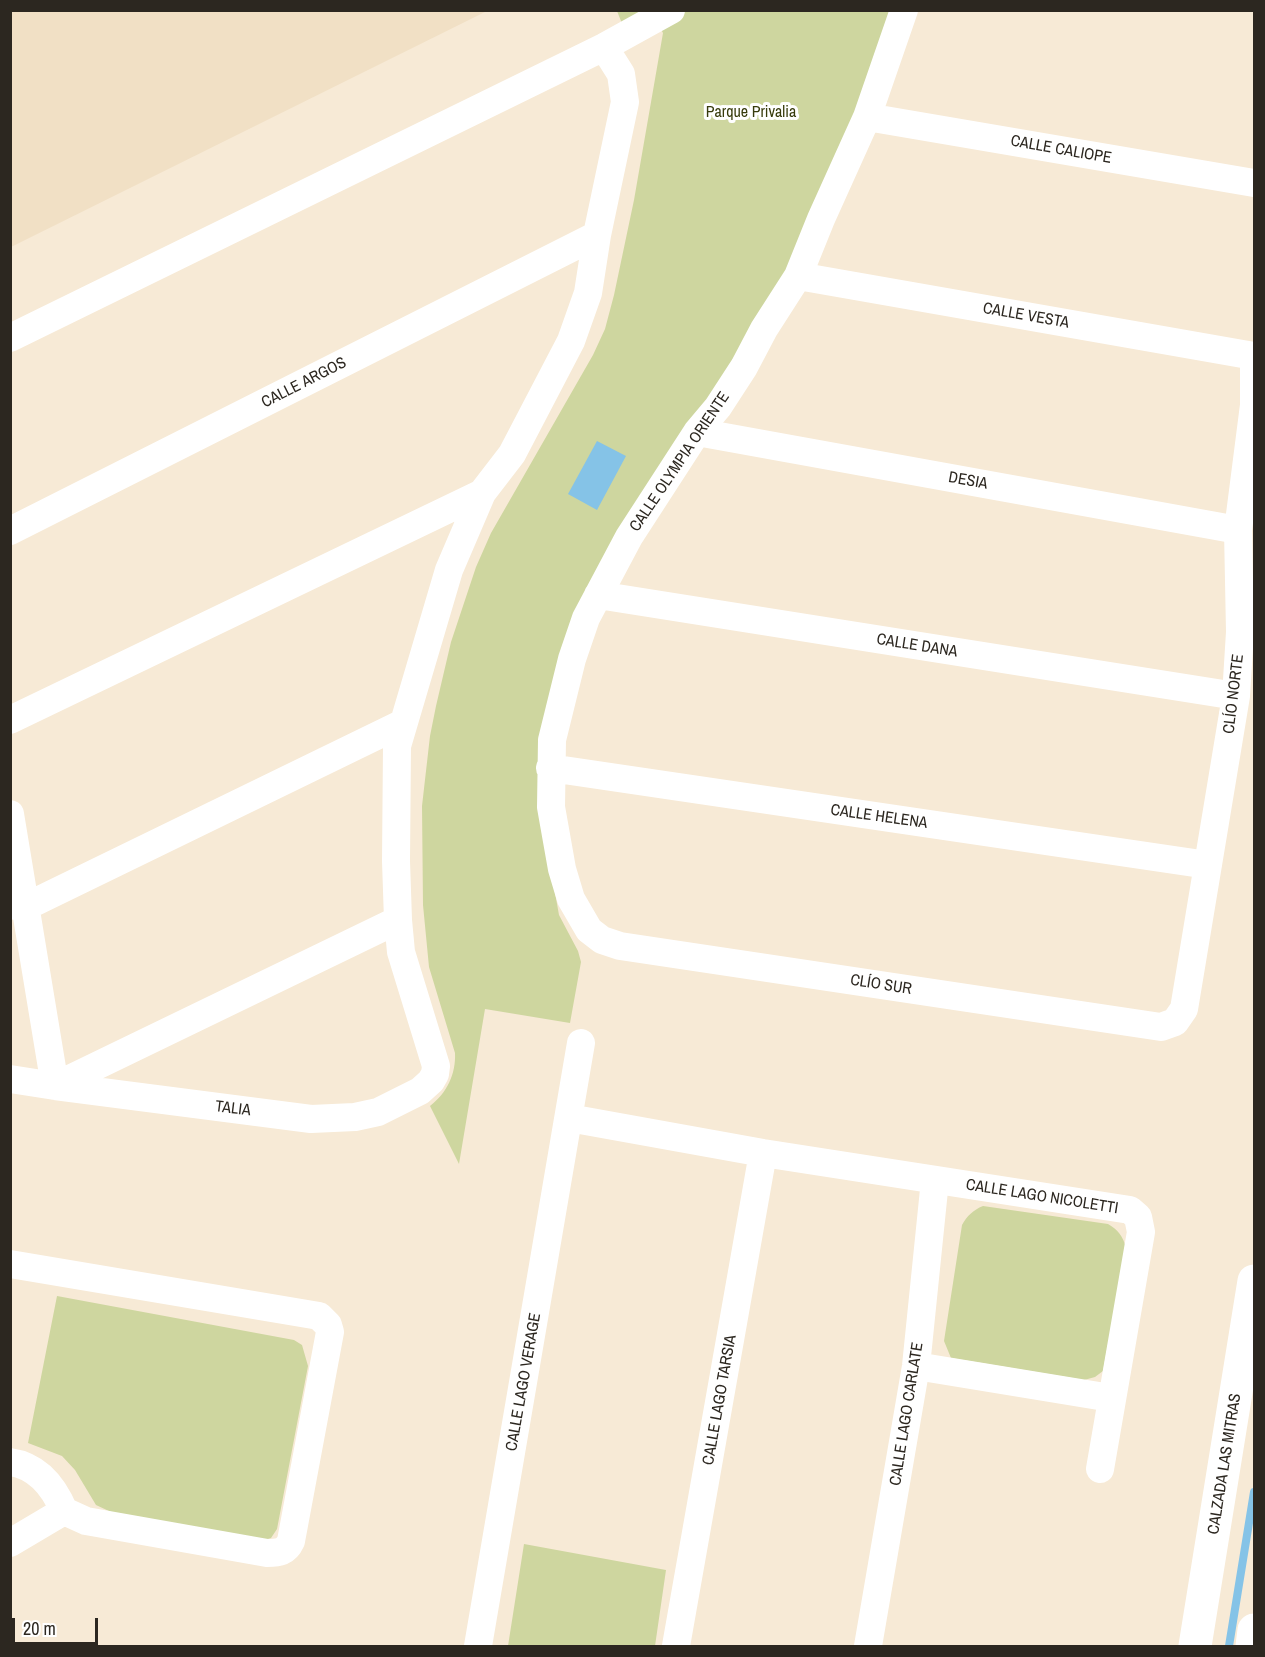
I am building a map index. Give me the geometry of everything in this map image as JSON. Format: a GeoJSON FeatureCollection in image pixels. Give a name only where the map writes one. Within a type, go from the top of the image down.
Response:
{"type":"FeatureCollection","features":[{"type":"Feature","properties":{"kind":"main road","name":"CALZADA LAS MITRAS"},"geometry":{"type":"LineString","coordinates":[[1195,1647],[1254,1281]]}},
{"type":"Feature","properties":{"kind":"main road"},"geometry":{"type":"LineString","coordinates":[[1252,1647],[1254,1630]]}},
{"type":"Feature","properties":{"kind":"street"},"geometry":{"type":"LineString","coordinates":[[10,338],[604,47],[671,10]]}},
{"type":"Feature","properties":{"kind":"street","name":"CALLE OLYMPIA ORIENTE"},"geometry":{"type":"LineString","coordinates":[[589,930],[571,899],[562,869],[551,807],[550,768],[552,740],[572,659],[586,618],[629,537],[697,432],[718,407],[744,367],[764,329],[798,276],[867,117],[904,10]]}},
{"type":"Feature","properties":{"kind":"street"},"geometry":{"type":"LineString","coordinates":[[10,814],[18,906],[55,1086],[398,920],[397,746],[449,570],[483,493],[512,454],[571,341],[588,293],[597,235],[626,102],[621,74],[604,47]]}},
{"type":"Feature","properties":{"kind":"street","name":"CALLE CALIOPE"},"geometry":{"type":"LineString","coordinates":[[867,117],[1254,183]]}},
{"type":"Feature","properties":{"kind":"street","name":"CALLE ARGOS"},"geometry":{"type":"LineString","coordinates":[[10,531],[597,235]]}},
{"type":"Feature","properties":{"kind":"street","name":"CALLE VESTA"},"geometry":{"type":"LineString","coordinates":[[798,276],[1254,356]]}},
{"type":"Feature","properties":{"kind":"street","name":"CLÍO NORTE"},"geometry":{"type":"LineString","coordinates":[[1175,1022],[1184,1009],[1236,696],[1240,632],[1238,530],[1254,405],[1254,361]]}},
{"type":"Feature","properties":{"kind":"street","name":"DESIA"},"geometry":{"type":"LineString","coordinates":[[697,432],[1238,530]]}},
{"type":"Feature","properties":{"kind":"street"},"geometry":{"type":"LineString","coordinates":[[10,720],[483,493]]}},
{"type":"Feature","properties":{"kind":"street","name":"CALLE DANA"},"geometry":{"type":"LineString","coordinates":[[598,595],[1236,696]]}},
{"type":"Feature","properties":{"kind":"street"},"geometry":{"type":"LineString","coordinates":[[18,906],[403,723]]}},
{"type":"Feature","properties":{"kind":"street","name":"CALLE HELENA"},"geometry":{"type":"LineString","coordinates":[[550,768],[1208,865]]}},
{"type":"Feature","properties":{"kind":"street","name":"TALIA"},"geometry":{"type":"LineString","coordinates":[[10,1079],[311,1119],[355,1117],[378,1112],[420,1091],[431,1081],[436,1066],[401,952],[398,920]]}},
{"type":"Feature","properties":{"kind":"street","name":"CLÍO SUR"},"geometry":{"type":"LineString","coordinates":[[589,930],[602,940],[620,945],[1161,1027],[1175,1022]]}},
{"type":"Feature","properties":{"kind":"street","name":"CALLE LAGO VERAGE"},"geometry":{"type":"LineString","coordinates":[[478,1647],[581,1043]]}},
{"type":"Feature","properties":{"kind":"street","name":"CALLE LAGO NICOLETTI"},"geometry":{"type":"LineString","coordinates":[[569,1118],[763,1153],[1130,1210],[1138,1217],[1141,1225],[1140,1238],[1100,1469]]}},
{"type":"Feature","properties":{"kind":"street","name":"CALLE LAGO TARSIA"},"geometry":{"type":"LineString","coordinates":[[676,1647],[763,1153]]}},
{"type":"Feature","properties":{"kind":"street","name":"CALLE LAGO CARLATE"},"geometry":{"type":"LineString","coordinates":[[868,1647],[916,1366],[935,1180]]}},
{"type":"Feature","properties":{"kind":"street"},"geometry":{"type":"LineString","coordinates":[[10,1264],[319,1316],[328,1325],[330,1332],[291,1541],[287,1549],[278,1553],[267,1553],[86,1521],[64,1511],[47,1480],[22,1464],[10,1462]]}},
{"type":"Feature","properties":{"kind":"street"},"geometry":{"type":"LineString","coordinates":[[916,1366],[1111,1398]]}},
{"type":"Feature","properties":{"kind":"street"},"geometry":{"type":"LineString","coordinates":[[10,1543],[64,1511]]}},
{"type":"Feature","properties":{"kind":"shaded area"},"geometry":{"type":"Polygon","coordinates":[[[11,10],[487,10],[487,11],[11,247],[11,10]]]}},
{"type":"Feature","properties":{"kind":"green space","name":"Parque Privalia"},"geometry":{"type":"Polygon","coordinates":[[[617,11],[898,11],[795,264],[571,646],[554,887],[559,915],[578,951],[581,962],[570,1023],[485,1009],[459,1164],[430,1106],[446,1089],[454,1068],[455,1053],[429,967],[423,905],[422,806],[430,736],[451,642],[476,567],[491,533],[593,355],[605,329],[614,295],[634,200],[663,33],[654,17],[625,31],[617,11]]]}},
{"type":"Feature","properties":{"kind":"green space"},"geometry":{"type":"Polygon","coordinates":[[[983,1206],[1108,1224],[1122,1237],[1126,1248],[1103,1371],[1095,1377],[1084,1380],[951,1358],[944,1341],[962,1225],[976,1209],[983,1206]]]}},
{"type":"Feature","properties":{"kind":"green space"},"geometry":{"type":"Polygon","coordinates":[[[57,1296],[294,1340],[302,1345],[308,1366],[277,1529],[271,1538],[261,1541],[111,1512],[96,1505],[75,1470],[62,1456],[28,1443],[57,1296]]]}},
{"type":"Feature","properties":{"kind":"green space"},"geometry":{"type":"Polygon","coordinates":[[[524,1544],[666,1570],[655,1646],[508,1646],[524,1544]]]}},
{"type":"Feature","properties":{"kind":"water"},"geometry":{"type":"Polygon","coordinates":[[[597,441],[626,456],[597,510],[568,494],[597,441]]]}},
{"type":"Feature","properties":{"kind":"waterway"},"geometry":{"type":"LineString","coordinates":[[1229,1646],[1254,1492]]}}]}
